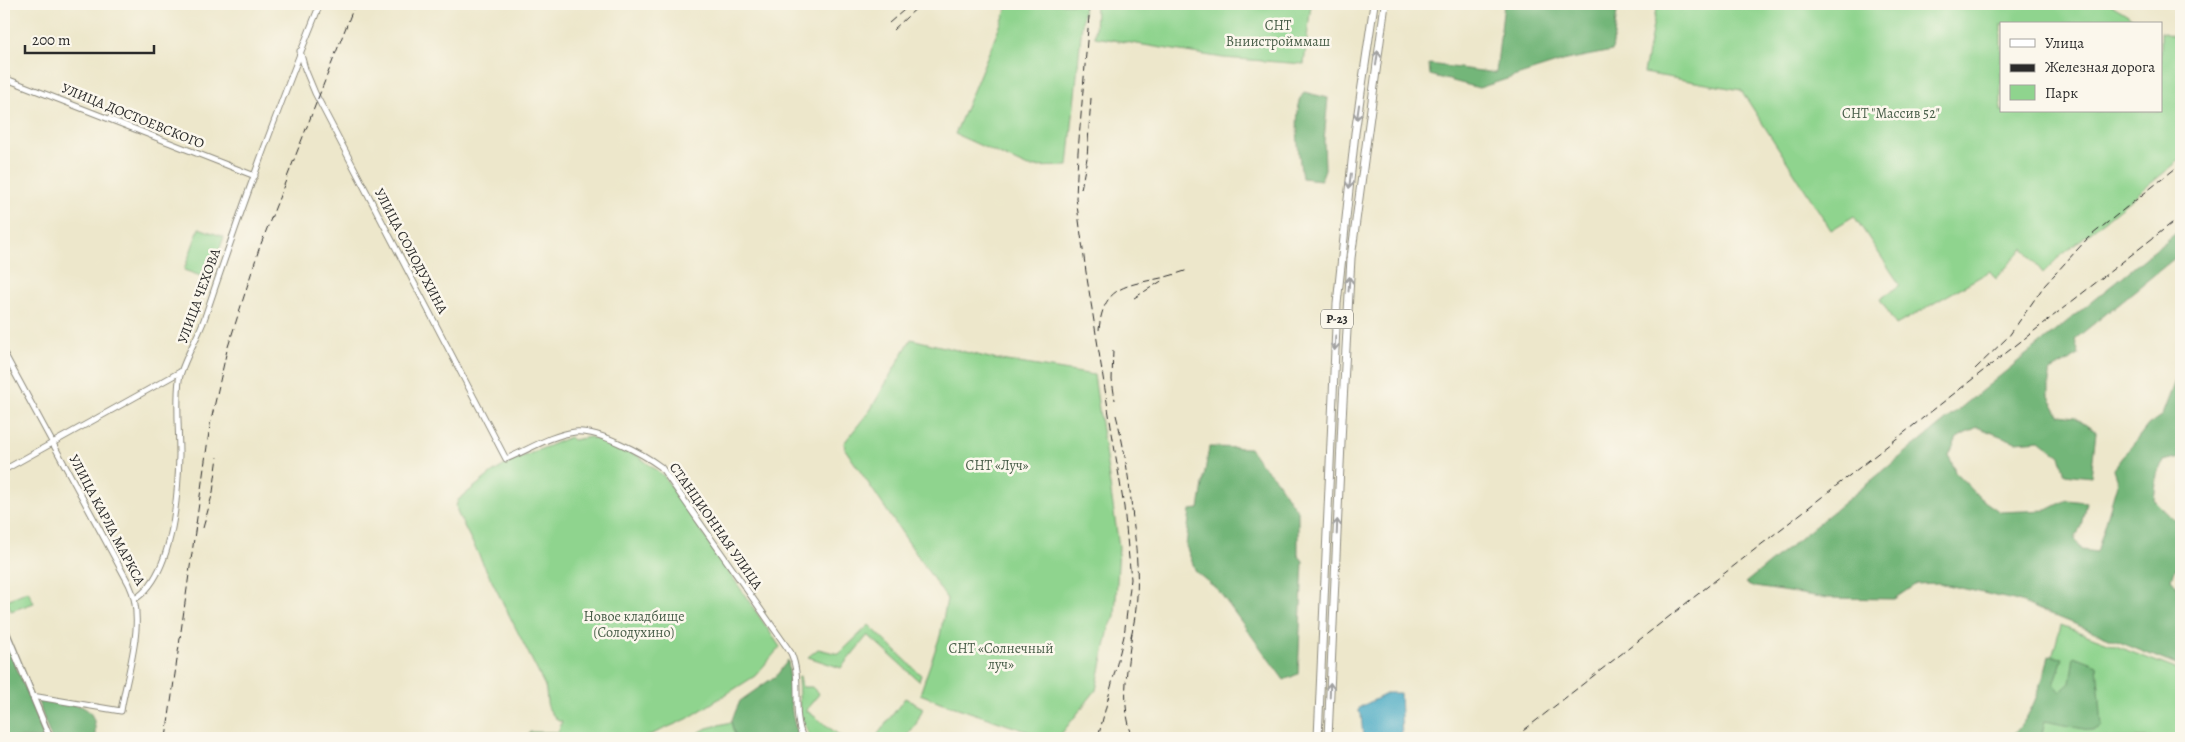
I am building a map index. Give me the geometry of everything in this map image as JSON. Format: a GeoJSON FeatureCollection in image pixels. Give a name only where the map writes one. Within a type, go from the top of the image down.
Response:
{"type":"FeatureCollection","features":[{"type":"Feature","properties":{"kind":"highway","name":"Р-23"},"geometry":{"type":"LineString","coordinates":[[1318,738],[1338,304],[1355,133],[1374,4]]}},
{"type":"Feature","properties":{"kind":"highway","name":"Р-23"},"geometry":{"type":"LineString","coordinates":[[1328,738],[1350,267],[1385,4]]}},
{"type":"Feature","properties":{"kind":"main road"},"geometry":{"type":"LineString","coordinates":[[4,627],[50,738]]}},
{"type":"Feature","properties":{"kind":"street","name":"УЛИЦА ЧЕХОВА"},"geometry":{"type":"LineString","coordinates":[[135,599],[145,591],[159,572],[173,517],[178,471],[178,394],[180,372],[197,338],[300,52],[320,4]]}},
{"type":"Feature","properties":{"kind":"street","name":"УЛИЦА СОЛОДУХИНА"},"geometry":{"type":"LineString","coordinates":[[300,52],[315,94],[506,459]]}},
{"type":"Feature","properties":{"kind":"street"},"geometry":{"type":"LineString","coordinates":[[295,67],[300,66],[305,69]]}},
{"type":"Feature","properties":{"kind":"street","name":"УЛИЦА ДОСТОЕВСКОГО"},"geometry":{"type":"LineString","coordinates":[[4,78],[255,176]]}},
{"type":"Feature","properties":{"kind":"street","name":"УЛИЦА КАРЛА МАРКСА"},"geometry":{"type":"LineString","coordinates":[[4,353],[120,567],[135,599],[135,633],[121,711],[32,696]]}},
{"type":"Feature","properties":{"kind":"street"},"geometry":{"type":"LineString","coordinates":[[4,470],[180,372]]}},
{"type":"Feature","properties":{"kind":"street","name":"СТАНЦИОННАЯ УЛИЦА"},"geometry":{"type":"LineString","coordinates":[[506,459],[558,436],[577,432],[596,435],[652,461],[666,474],[785,644],[795,663],[797,715],[803,738]]}},
{"type":"Feature","properties":{"kind":"green space"},"geometry":{"type":"Polygon","coordinates":[[[1009,4],[1084,4],[1068,166],[1028,167],[955,134],[1009,4]]]}},
{"type":"Feature","properties":{"kind":"green space","name":"СНТ Вниистройммаш"},"geometry":{"type":"Polygon","coordinates":[[[1096,4],[1311,4],[1304,64],[1223,58],[1095,37],[1096,4]]]}},
{"type":"Feature","properties":{"kind":"green space"},"geometry":{"type":"Polygon","coordinates":[[[1504,4],[1618,4],[1612,51],[1566,60],[1479,88],[1430,75],[1429,64],[1496,73],[1504,4]]]}},
{"type":"Feature","properties":{"kind":"green space","name":"СНТ \"Массив 52\""},"geometry":{"type":"Polygon","coordinates":[[[1657,4],[2110,4],[2140,22],[2000,22],[2000,112],[2162,112],[2162,32],[2181,39],[2181,159],[2057,259],[2043,273],[2023,248],[1996,279],[1990,271],[1896,325],[1880,299],[1900,285],[1854,216],[1831,230],[1741,90],[1644,73],[1657,4]]]}},
{"type":"Feature","properties":{"kind":"green space"},"geometry":{"type":"Polygon","coordinates":[[[1304,92],[1328,98],[1324,140],[1325,169],[1321,180],[1302,178],[1297,121],[1300,100],[1304,92]]]}},
{"type":"Feature","properties":{"kind":"green space"},"geometry":{"type":"Polygon","coordinates":[[[199,228],[224,237],[209,279],[184,270],[199,228]]]}},
{"type":"Feature","properties":{"kind":"green space"},"geometry":{"type":"Polygon","coordinates":[[[2181,229],[2181,253],[2075,339],[2079,355],[2049,372],[2049,396],[2059,415],[2075,417],[2096,432],[2091,477],[2065,474],[2060,456],[2040,440],[2016,442],[1977,427],[1957,438],[1949,455],[1955,472],[1980,498],[2000,512],[2047,510],[2067,500],[2086,502],[2081,526],[2075,539],[2082,550],[2097,552],[2118,481],[2114,469],[2148,425],[2162,415],[2181,365],[2181,457],[2163,461],[2157,475],[2154,500],[2181,527],[2181,568],[2175,568],[2171,579],[2181,591],[2181,667],[2018,601],[1939,583],[1916,584],[1894,599],[1828,598],[1755,587],[1745,583],[2181,229]]]}},
{"type":"Feature","properties":{"kind":"green space","name":"СНТ «Луч»"},"geometry":{"type":"Polygon","coordinates":[[[911,339],[994,359],[1094,375],[1119,547],[1115,616],[1109,628],[1096,690],[1058,738],[1047,738],[920,694],[940,636],[947,599],[845,449],[844,443],[871,409],[911,339]]]}},
{"type":"Feature","properties":{"kind":"green space","name":"Новое кладбище (Солодухино)"},"geometry":{"type":"Polygon","coordinates":[[[570,437],[573,440],[590,437],[638,456],[664,476],[780,647],[755,676],[687,719],[643,738],[527,738],[530,732],[558,732],[562,721],[558,721],[548,707],[545,686],[458,514],[456,506],[458,500],[492,473],[510,462],[570,437]]]}},
{"type":"Feature","properties":{"kind":"green space"},"geometry":{"type":"Polygon","coordinates":[[[1209,447],[1250,448],[1260,463],[1278,482],[1298,511],[1298,555],[1303,561],[1298,674],[1284,680],[1218,590],[1196,572],[1186,546],[1190,510],[1199,509],[1209,447]]]}},
{"type":"Feature","properties":{"kind":"green space"},"geometry":{"type":"Polygon","coordinates":[[[28,591],[34,603],[11,611],[7,600],[28,591]]]}},
{"type":"Feature","properties":{"kind":"green space"},"geometry":{"type":"Polygon","coordinates":[[[869,625],[921,675],[919,681],[868,635],[841,668],[808,657],[818,649],[839,654],[869,625]]]}},
{"type":"Feature","properties":{"kind":"green space"},"geometry":{"type":"Polygon","coordinates":[[[2061,625],[2181,671],[2181,738],[2030,738],[2061,625]]]}},
{"type":"Feature","properties":{"kind":"green space"},"geometry":{"type":"Polygon","coordinates":[[[4,638],[46,738],[4,738],[4,638]]]}},
{"type":"Feature","properties":{"kind":"green space"},"geometry":{"type":"Polygon","coordinates":[[[2049,656],[2063,658],[2054,685],[2060,692],[2070,683],[2074,656],[2097,665],[2102,726],[2093,731],[2045,721],[2041,738],[2010,738],[2025,720],[2035,700],[2049,656]]]}},
{"type":"Feature","properties":{"kind":"green space"},"geometry":{"type":"Polygon","coordinates":[[[788,660],[793,719],[800,738],[736,738],[731,722],[740,701],[777,675],[788,660]]]}},
{"type":"Feature","properties":{"kind":"green space"},"geometry":{"type":"Polygon","coordinates":[[[800,676],[802,687],[812,687],[819,694],[806,710],[843,738],[811,738],[800,715],[798,677],[800,676]]]}},
{"type":"Feature","properties":{"kind":"green space"},"geometry":{"type":"Polygon","coordinates":[[[905,698],[923,708],[916,724],[905,738],[875,738],[905,698]]]}},
{"type":"Feature","properties":{"kind":"green space"},"geometry":{"type":"Polygon","coordinates":[[[44,700],[74,704],[88,711],[93,717],[95,738],[51,738],[38,702],[44,700]]]}},
{"type":"Feature","properties":{"kind":"green space"},"geometry":{"type":"Polygon","coordinates":[[[731,722],[736,738],[689,738],[707,728],[731,722]]]}},
{"type":"Feature","properties":{"kind":"water"},"geometry":{"type":"Polygon","coordinates":[[[1388,693],[1400,693],[1402,738],[1363,738],[1361,714],[1358,711],[1360,707],[1388,693]]]}},
{"type":"Feature","properties":{"kind":"railway"},"geometry":{"type":"LineString","coordinates":[[166,738],[210,425],[227,350],[259,249],[355,4]]}},
{"type":"Feature","properties":{"kind":"railway"},"geometry":{"type":"LineString","coordinates":[[889,23],[911,4]]}},
{"type":"Feature","properties":{"kind":"railway"},"geometry":{"type":"LineString","coordinates":[[893,30],[921,4]]}},
{"type":"Feature","properties":{"kind":"railway"},"geometry":{"type":"LineString","coordinates":[[1090,4],[1076,198],[1124,507],[1131,579],[1124,636],[1098,738]]}},
{"type":"Feature","properties":{"kind":"railway"},"geometry":{"type":"LineString","coordinates":[[1081,189],[1087,158],[1091,98]]}},
{"type":"Feature","properties":{"kind":"railway"},"geometry":{"type":"LineString","coordinates":[[1975,369],[2009,336],[2044,286],[2088,238],[2181,164]]}},
{"type":"Feature","properties":{"kind":"railway"},"geometry":{"type":"LineString","coordinates":[[1514,738],[2181,216]]}},
{"type":"Feature","properties":{"kind":"railway"},"geometry":{"type":"LineString","coordinates":[[1099,330],[1105,304],[1118,291],[1127,286],[1188,270]]}},
{"type":"Feature","properties":{"kind":"railway"},"geometry":{"type":"LineString","coordinates":[[1134,298],[1163,280]]}},
{"type":"Feature","properties":{"kind":"railway"},"geometry":{"type":"LineString","coordinates":[[1113,350],[1112,380],[1115,400]]}},
{"type":"Feature","properties":{"kind":"railway"},"geometry":{"type":"LineString","coordinates":[[1116,415],[1128,474],[1137,559],[1136,608],[1130,640]]}},
{"type":"Feature","properties":{"kind":"railway"},"geometry":{"type":"LineString","coordinates":[[203,528],[213,492],[218,457]]}},
{"type":"Feature","properties":{"kind":"railway"},"geometry":{"type":"LineString","coordinates":[[1132,633],[1126,699],[1129,725],[1133,738]]}},
{"type":"Feature","properties":{"kind":"park label","name":"СНТ «Солнечный луч»"},"geometry":{"type":"Point","coordinates":[1001,656]}}]}
